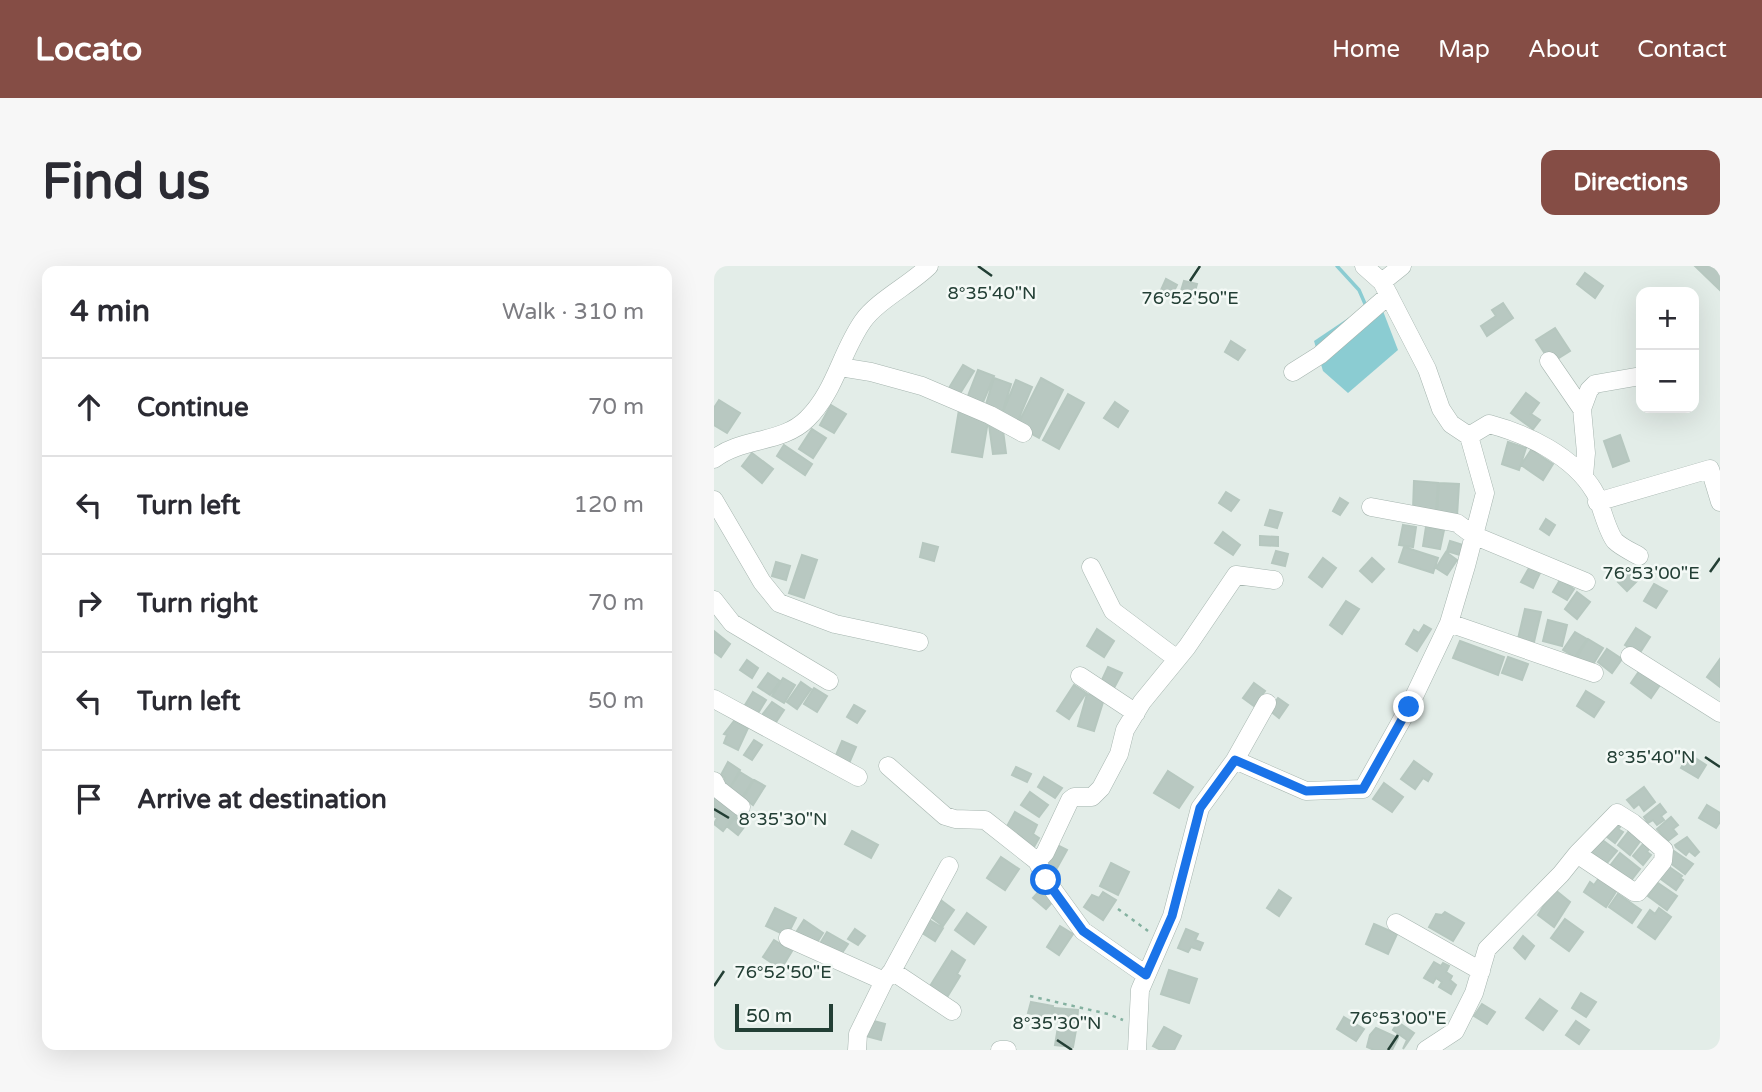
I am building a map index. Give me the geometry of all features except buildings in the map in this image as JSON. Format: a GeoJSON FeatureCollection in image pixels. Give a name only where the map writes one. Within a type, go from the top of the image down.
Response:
{"type":"FeatureCollection","features":[{"type":"Feature","properties":{"kind":"street"},"geometry":{"type":"LineString","coordinates":[[714,459],[743,444],[789,433],[808,419],[836,377],[851,338],[865,317],[929,266]]}},
{"type":"Feature","properties":{"kind":"street"},"geometry":{"type":"LineString","coordinates":[[1235,760],[1306,791],[1363,789],[1409,707],[1449,623],[1485,493],[1469,436],[1451,424],[1441,409],[1427,369],[1385,288],[1364,266]]}},
{"type":"Feature","properties":{"kind":"street"},"geometry":{"type":"LineString","coordinates":[[1293,372],[1321,355],[1385,288],[1402,266]]}},
{"type":"Feature","properties":{"kind":"street"},"geometry":{"type":"LineString","coordinates":[[1549,361],[1582,409]]}},
{"type":"Feature","properties":{"kind":"street"},"geometry":{"type":"LineString","coordinates":[[840,366],[922,386],[990,415],[1023,433]]}},
{"type":"Feature","properties":{"kind":"street"},"geometry":{"type":"LineString","coordinates":[[1584,476],[1586,453],[1582,409],[1586,394],[1595,384],[1636,377]]}},
{"type":"Feature","properties":{"kind":"street"},"geometry":{"type":"LineString","coordinates":[[1469,436],[1489,424],[1515,431],[1570,464],[1584,476],[1596,493],[1597,502],[1615,541],[1639,556]]}},
{"type":"Feature","properties":{"kind":"street"},"geometry":{"type":"LineString","coordinates":[[1597,502],[1710,469],[1720,502]]}},
{"type":"Feature","properties":{"kind":"street"},"geometry":{"type":"LineString","coordinates":[[714,500],[762,582],[779,603],[835,624],[919,642]]}},
{"type":"Feature","properties":{"kind":"street"},"geometry":{"type":"LineString","coordinates":[[1371,507],[1457,523],[1473,535],[1586,582]]}},
{"type":"Feature","properties":{"kind":"street"},"geometry":{"type":"LineString","coordinates":[[1091,567],[1113,611],[1177,659]]}},
{"type":"Feature","properties":{"kind":"street"},"geometry":{"type":"LineString","coordinates":[[1037,861],[1045,853],[1070,800],[1074,797],[1092,797],[1101,788],[1119,754],[1125,730],[1236,575],[1274,580]]}},
{"type":"Feature","properties":{"kind":"street"},"geometry":{"type":"LineString","coordinates":[[714,600],[733,623],[829,681]]}},
{"type":"Feature","properties":{"kind":"street"},"geometry":{"type":"LineString","coordinates":[[1449,623],[1594,673]]}},
{"type":"Feature","properties":{"kind":"street"},"geometry":{"type":"LineString","coordinates":[[1630,656],[1720,713]]}},
{"type":"Feature","properties":{"kind":"street"},"geometry":{"type":"LineString","coordinates":[[1080,676],[1136,713]]}},
{"type":"Feature","properties":{"kind":"street"},"geometry":{"type":"LineString","coordinates":[[714,699],[858,777]]}},
{"type":"Feature","properties":{"kind":"street"},"geometry":{"type":"LineString","coordinates":[[1137,1050],[1140,990],[1172,916],[1200,808],[1235,760],[1267,703]]}},
{"type":"Feature","properties":{"kind":"street"},"geometry":{"type":"LineString","coordinates":[[888,766],[945,816],[985,820],[1037,861],[1046,880],[1083,931],[1146,975]]}},
{"type":"Feature","properties":{"kind":"street"},"geometry":{"type":"LineString","coordinates":[[714,782],[718,789],[741,807]]}},
{"type":"Feature","properties":{"kind":"street"},"geometry":{"type":"LineString","coordinates":[[1426,1050],[1455,1031],[1474,993],[1488,949],[1617,813],[1664,850],[1663,861],[1638,892],[1634,892]]}},
{"type":"Feature","properties":{"kind":"street"},"geometry":{"type":"LineString","coordinates":[[1577,854],[1650,905]]}},
{"type":"Feature","properties":{"kind":"street"},"geometry":{"type":"LineString","coordinates":[[857,1050],[858,1034],[949,866]]}},
{"type":"Feature","properties":{"kind":"street"},"geometry":{"type":"LineString","coordinates":[[1396,923],[1481,971]]}},
{"type":"Feature","properties":{"kind":"street"},"geometry":{"type":"LineString","coordinates":[[788,938],[888,976],[953,1011]]}},
{"type":"Feature","properties":{"kind":"street"},"geometry":{"type":"LineString","coordinates":[[1000,1050],[1007,1050]]}},
{"type":"Feature","properties":{"kind":"path"},"geometry":{"type":"LineString","coordinates":[[1118,909],[1161,943]]}},
{"type":"Feature","properties":{"kind":"path"},"geometry":{"type":"LineString","coordinates":[[1030,996],[1108,1014],[1139,1026]]}},
{"type":"Feature","properties":{"kind":"water"},"geometry":{"type":"Polygon","coordinates":[[[1378,298],[1398,350],[1348,393],[1323,371],[1314,341],[1378,298]]]}},
{"type":"Feature","properties":{"kind":"waterway"},"geometry":{"type":"LineString","coordinates":[[1337,266],[1359,290],[1366,306]]}},
{"type":"Feature","properties":{"kind":"route"},"geometry":{"type":"LineString","coordinates":[[1046,880],[1083,931],[1146,975],[1172,916],[1200,808],[1235,760],[1306,791],[1363,789],[1409,707]]}}]}
